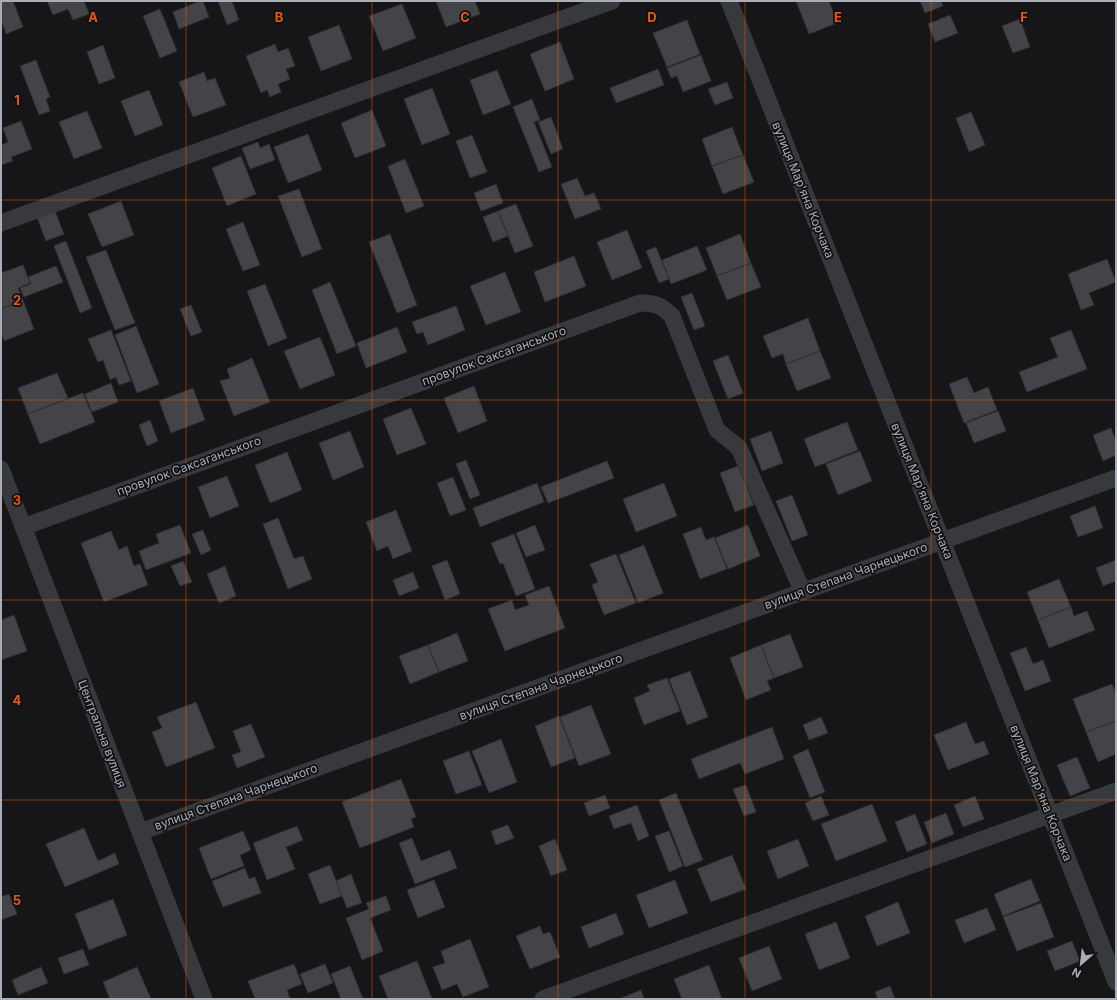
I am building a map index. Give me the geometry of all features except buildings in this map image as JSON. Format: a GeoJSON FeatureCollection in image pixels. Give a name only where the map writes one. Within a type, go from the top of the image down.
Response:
{"type":"FeatureCollection","features":[{"type":"Feature","properties":{"kind":"street"},"geometry":{"type":"LineString","coordinates":[[1,223],[612,1]]}},
{"type":"Feature","properties":{"kind":"street","name":"вулиця Мар'яна Корчака"},"geometry":{"type":"LineString","coordinates":[[729,1],[1116,982]]}},
{"type":"Feature","properties":{"kind":"street","name":"провулок Саксаганського"},"geometry":{"type":"LineString","coordinates":[[23,526],[640,303],[654,303],[665,308],[672,316],[717,430],[739,448],[803,592]]}},
{"type":"Feature","properties":{"kind":"street","name":"Центральна вулиця"},"geometry":{"type":"LineString","coordinates":[[1,469],[5,488],[23,526],[204,999]]}},
{"type":"Feature","properties":{"kind":"street","name":"вулиця Степана Чарнецького"},"geometry":{"type":"LineString","coordinates":[[140,832],[1116,478]]}},
{"type":"Feature","properties":{"kind":"street"},"geometry":{"type":"LineString","coordinates":[[1,506],[5,488]]}},
{"type":"Feature","properties":{"kind":"street"},"geometry":{"type":"LineString","coordinates":[[543,999],[1116,791]]}}]}
